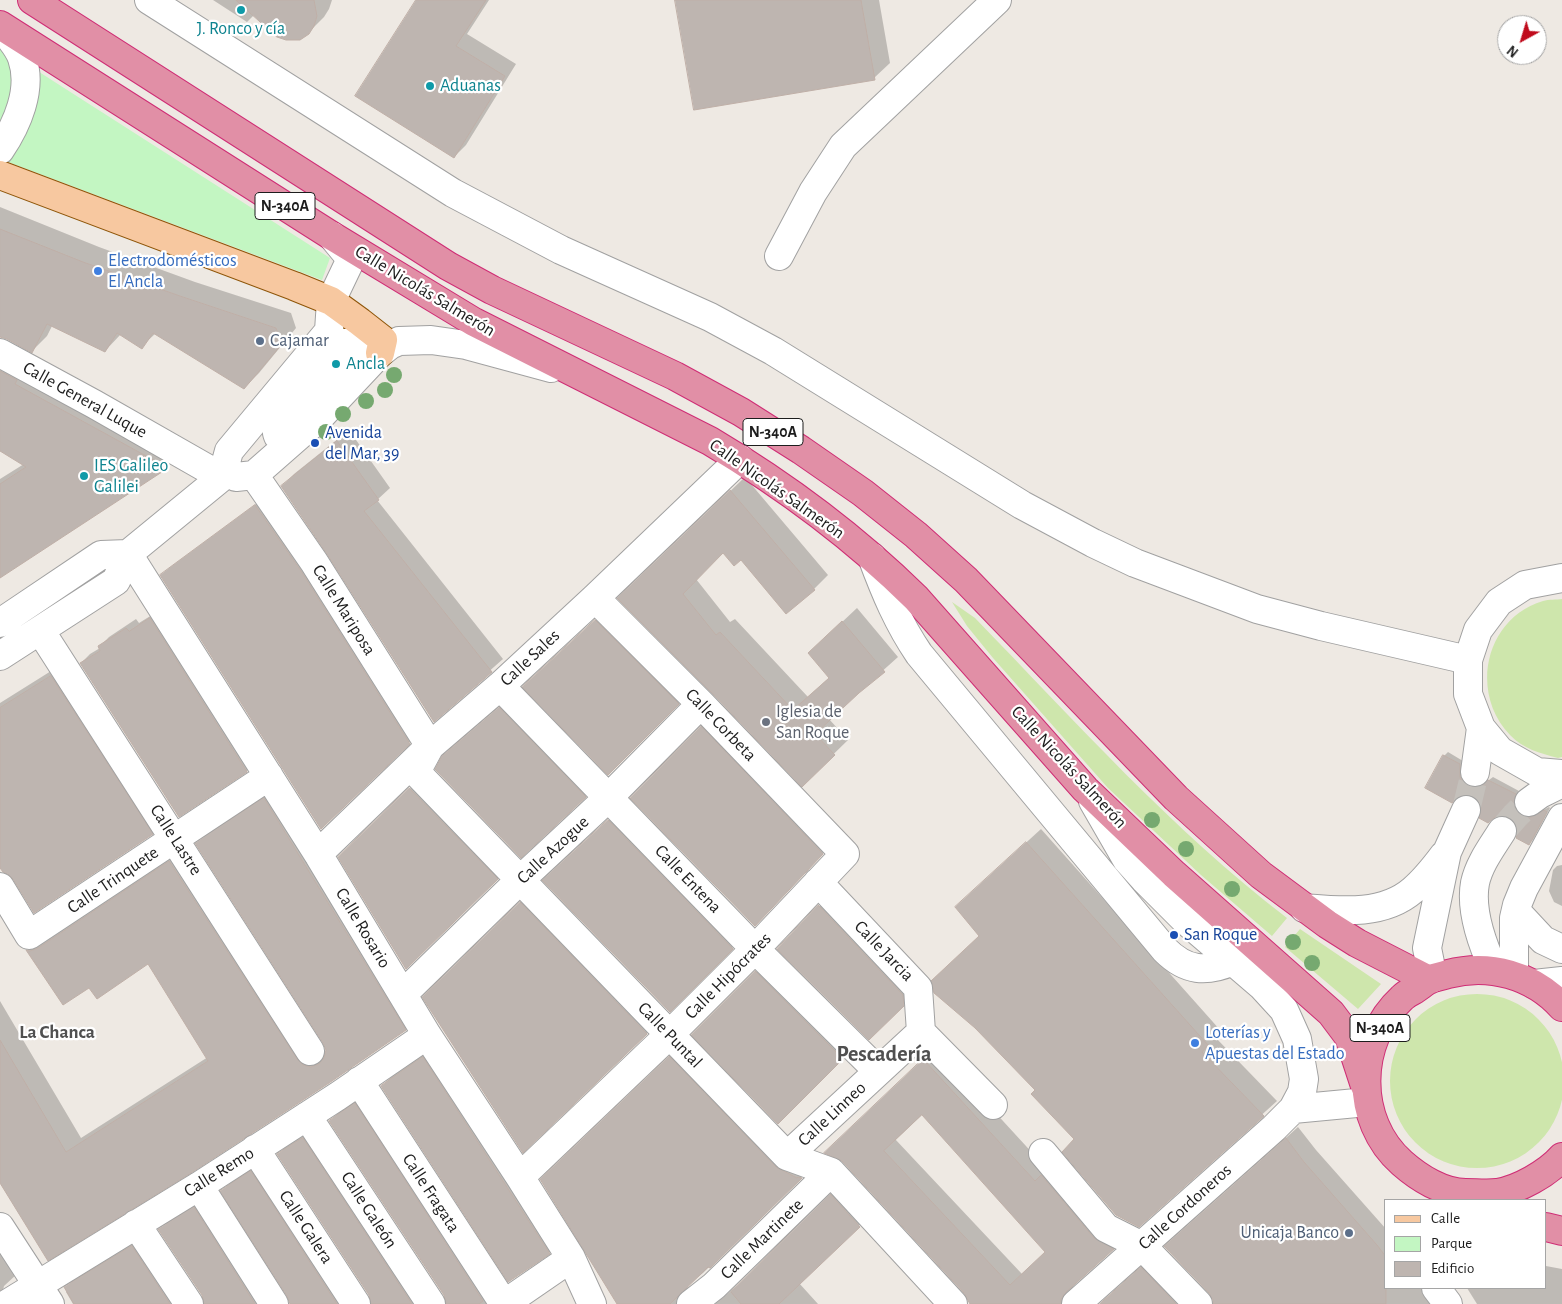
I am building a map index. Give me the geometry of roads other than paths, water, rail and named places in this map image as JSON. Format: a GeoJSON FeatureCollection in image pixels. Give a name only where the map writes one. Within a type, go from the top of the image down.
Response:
{"type":"FeatureCollection","features":[{"type":"Feature","properties":{"kind":"highway","name":"Calle Nicolás Salmerón"},"geometry":{"type":"LineString","coordinates":[[32,0],[448,266],[492,290],[666,372],[741,412],[849,484],[916,535],[966,580],[1176,798],[1261,875],[1304,908],[1357,943],[1431,979]]}},
{"type":"Feature","properties":{"kind":"highway","name":"Calle Nicolás Salmerón"},"geometry":{"type":"LineString","coordinates":[[0,25],[332,236],[474,322],[710,441],[740,459],[781,487],[872,557],[916,598],[1086,789],[1181,880],[1331,1013],[1349,1037],[1366,1094]]}},
{"type":"Feature","properties":{"kind":"highway","name":"N-340A"},"geometry":{"type":"LineString","coordinates":[[1514,976],[1463,970],[1431,979],[1402,998],[1382,1023],[1369,1053],[1366,1094],[1377,1131],[1394,1156],[1417,1176],[1454,1196],[1498,1192],[1532,1181],[1562,1157]]}},
{"type":"Feature","properties":{"kind":"highway"},"geometry":{"type":"LineString","coordinates":[[1514,976],[1562,1007]]}},
{"type":"Feature","properties":{"kind":"highway"},"geometry":{"type":"LineString","coordinates":[[1547,1227],[1562,1231]]}},
{"type":"Feature","properties":{"kind":"main road"},"geometry":{"type":"LineString","coordinates":[[0,175],[331,301],[382,340],[380,353]]}},
{"type":"Feature","properties":{"kind":"street"},"geometry":{"type":"LineString","coordinates":[[150,0],[453,193],[561,250],[710,317],[757,342],[1022,505],[1093,543],[1134,563],[1257,609],[1468,660]]}},
{"type":"Feature","properties":{"kind":"street"},"geometry":{"type":"LineString","coordinates":[[779,256],[813,192],[843,146],[997,0]]}},
{"type":"Feature","properties":{"kind":"street"},"geometry":{"type":"LineString","coordinates":[[0,25],[23,58],[25,72],[24,95],[20,110],[13,128],[0,150]]}},
{"type":"Feature","properties":{"kind":"street"},"geometry":{"type":"LineString","coordinates":[[0,656],[116,581],[128,554],[222,477],[229,451],[328,331],[331,301],[351,259],[332,236]]}},
{"type":"Feature","properties":{"kind":"street"},"geometry":{"type":"LineString","coordinates":[[222,477],[254,476],[319,418],[380,353],[399,341],[432,340],[466,345],[577,375]]}},
{"type":"Feature","properties":{"kind":"street","name":"Calle General Luque"},"geometry":{"type":"LineString","coordinates":[[0,353],[222,477]]}},
{"type":"Feature","properties":{"kind":"street","name":"Calle Sales"},"geometry":{"type":"LineString","coordinates":[[318,854],[430,746],[500,686],[595,598],[740,459]]}},
{"type":"Feature","properties":{"kind":"street","name":"Calle Mariposa"},"geometry":{"type":"LineString","coordinates":[[254,476],[314,562],[430,746]]}},
{"type":"Feature","properties":{"kind":"street"},"geometry":{"type":"LineString","coordinates":[[0,623],[101,555],[128,554]]}},
{"type":"Feature","properties":{"kind":"street","name":"Calle Rosario"},"geometry":{"type":"LineString","coordinates":[[128,554],[318,854],[427,1035],[571,1258],[592,1304]]}},
{"type":"Feature","properties":{"kind":"street"},"geometry":{"type":"LineString","coordinates":[[872,557],[888,599],[903,630],[919,654],[1165,950],[1176,960],[1197,969],[1220,967],[1232,961]]}},
{"type":"Feature","properties":{"kind":"street"},"geometry":{"type":"LineString","coordinates":[[1562,578],[1525,585],[1499,602],[1478,630],[1468,660],[1468,694],[1481,728],[1500,751],[1537,772],[1562,774]]}},
{"type":"Feature","properties":{"kind":"street","name":"Calle Corbeta"},"geometry":{"type":"LineString","coordinates":[[595,598],[701,704],[845,854]]}},
{"type":"Feature","properties":{"kind":"street","name":"Calle Lastre"},"geometry":{"type":"LineString","coordinates":[[40,630],[310,1051]]}},
{"type":"Feature","properties":{"kind":"street","name":"Calle Entena"},"geometry":{"type":"LineString","coordinates":[[500,686],[755,949],[878,1071]]}},
{"type":"Feature","properties":{"kind":"street","name":"Calle Azogue"},"geometry":{"type":"LineString","coordinates":[[403,994],[520,879],[609,797],[701,704]]}},
{"type":"Feature","properties":{"kind":"street"},"geometry":{"type":"LineString","coordinates":[[1475,772],[1481,728]]}},
{"type":"Feature","properties":{"kind":"street","name":"Calle Puntal"},"geometry":{"type":"LineString","coordinates":[[430,746],[416,772],[786,1156],[831,1172],[952,1304]]}},
{"type":"Feature","properties":{"kind":"street","name":"Calle Trinquete"},"geometry":{"type":"LineString","coordinates":[[0,887],[29,935],[269,776]]}},
{"type":"Feature","properties":{"kind":"street"},"geometry":{"type":"LineString","coordinates":[[1529,802],[1562,783]]}},
{"type":"Feature","properties":{"kind":"street","name":"Calle Cordoneros"},"geometry":{"type":"LineString","coordinates":[[1076,1304],[1293,1109],[1302,1092],[1304,1079],[1296,1039],[1284,1010],[1262,986],[1170,905],[1127,860],[1086,789]]}},
{"type":"Feature","properties":{"kind":"street"},"geometry":{"type":"LineString","coordinates":[[1431,979],[1427,948],[1447,852],[1466,810]]}},
{"type":"Feature","properties":{"kind":"street"},"geometry":{"type":"LineString","coordinates":[[1514,976],[1514,918],[1516,911],[1524,888],[1562,818]]}},
{"type":"Feature","properties":{"kind":"street"},"geometry":{"type":"LineString","coordinates":[[1502,831],[1488,853],[1475,883],[1477,921],[1485,950],[1514,976],[1562,981]]}},
{"type":"Feature","properties":{"kind":"street"},"geometry":{"type":"LineString","coordinates":[[1304,908],[1344,911],[1361,910],[1385,904],[1412,892],[1447,852]]}},
{"type":"Feature","properties":{"kind":"street","name":"Calle Hipócrates"},"geometry":{"type":"LineString","coordinates":[[520,1177],[669,1035],[755,949],[845,854]]}},
{"type":"Feature","properties":{"kind":"street","name":"Calle Jarcia"},"geometry":{"type":"LineString","coordinates":[[818,882],[918,988],[922,1032]]}},
{"type":"Feature","properties":{"kind":"street"},"geometry":{"type":"LineString","coordinates":[[1516,911],[1543,940],[1562,950]]}},
{"type":"Feature","properties":{"kind":"street"},"geometry":{"type":"LineString","coordinates":[[922,1032],[993,1105]]}},
{"type":"Feature","properties":{"kind":"street","name":"Calle Linneo"},"geometry":{"type":"LineString","coordinates":[[786,1156],[922,1032]]}},
{"type":"Feature","properties":{"kind":"street","name":"Calle Remo"},"geometry":{"type":"LineString","coordinates":[[7,1304],[44,1294],[136,1224],[199,1186],[307,1116],[427,1035]]}},
{"type":"Feature","properties":{"kind":"street","name":"Calle Fragata"},"geometry":{"type":"LineString","coordinates":[[359,1081],[504,1304]]}},
{"type":"Feature","properties":{"kind":"street"},"geometry":{"type":"LineString","coordinates":[[1293,1109],[1366,1094]]}},
{"type":"Feature","properties":{"kind":"street","name":"Calle Galeón"},"geometry":{"type":"LineString","coordinates":[[307,1116],[431,1304]]}},
{"type":"Feature","properties":{"kind":"street","name":"Calle Galera"},"geometry":{"type":"LineString","coordinates":[[256,1149],[356,1304]]}},
{"type":"Feature","properties":{"kind":"street"},"geometry":{"type":"LineString","coordinates":[[1043,1153],[1106,1228],[1142,1246],[1198,1304]]}},
{"type":"Feature","properties":{"kind":"street","name":"Calle Martinete"},"geometry":{"type":"LineString","coordinates":[[691,1304],[722,1295],[831,1172]]}},
{"type":"Feature","properties":{"kind":"street"},"geometry":{"type":"LineString","coordinates":[[199,1186],[274,1304]]}},
{"type":"Feature","properties":{"kind":"street"},"geometry":{"type":"LineString","coordinates":[[136,1224],[189,1304]]}},
{"type":"Feature","properties":{"kind":"street"},"geometry":{"type":"LineString","coordinates":[[0,1227],[44,1294]]}},
{"type":"Feature","properties":{"kind":"street"},"geometry":{"type":"LineString","coordinates":[[504,1304],[571,1258]]}},
{"type":"Feature","properties":{"kind":"street"},"geometry":{"type":"LineString","coordinates":[[1437,1289],[1448,1304]]}},
{"type":"Feature","properties":{"kind":"tunnel"},"geometry":{"type":"LineString","coordinates":[[1466,810],[1475,772]]}},
{"type":"Feature","properties":{"kind":"tunnel"},"geometry":{"type":"LineString","coordinates":[[1502,831],[1529,802]]}},
{"type":"Feature","properties":{"kind":"place","name":"J. Ronco y cía"},"geometry":{"type":"Point","coordinates":[241,10]}},
{"type":"Feature","properties":{"kind":"place","name":"Aduanas"},"geometry":{"type":"Point","coordinates":[430,86]}},
{"type":"Feature","properties":{"kind":"place","name":"Electrodomésticos El Ancla"},"geometry":{"type":"Point","coordinates":[98,271]}},
{"type":"Feature","properties":{"kind":"place","name":"Cajamar"},"geometry":{"type":"Point","coordinates":[260,341]}},
{"type":"Feature","properties":{"kind":"place","name":"Ancla"},"geometry":{"type":"Point","coordinates":[336,364]}},
{"type":"Feature","properties":{"kind":"place","name":"Avenida del Mar, 39"},"geometry":{"type":"Point","coordinates":[315,443]}},
{"type":"Feature","properties":{"kind":"place","name":"IES Galileo Galilei"},"geometry":{"type":"Point","coordinates":[84,476]}},
{"type":"Feature","properties":{"kind":"place","name":"Iglesia de San Roque"},"geometry":{"type":"Point","coordinates":[766,722]}},
{"type":"Feature","properties":{"kind":"place","name":"San Roque"},"geometry":{"type":"Point","coordinates":[1174,935]}},
{"type":"Feature","properties":{"kind":"place","name":"Loterías y Apuestas del Estado"},"geometry":{"type":"Point","coordinates":[1195,1043]}},
{"type":"Feature","properties":{"kind":"place","name":"Unicaja Banco"},"geometry":{"type":"Point","coordinates":[1349,1233]}},
{"type":"Feature","properties":{"kind":"district","name":"La Chanca"},"geometry":{"type":"Point","coordinates":[57,1032]}},
{"type":"Feature","properties":{"kind":"district","name":"Pescadería"},"geometry":{"type":"Point","coordinates":[884,1054]}}]}
